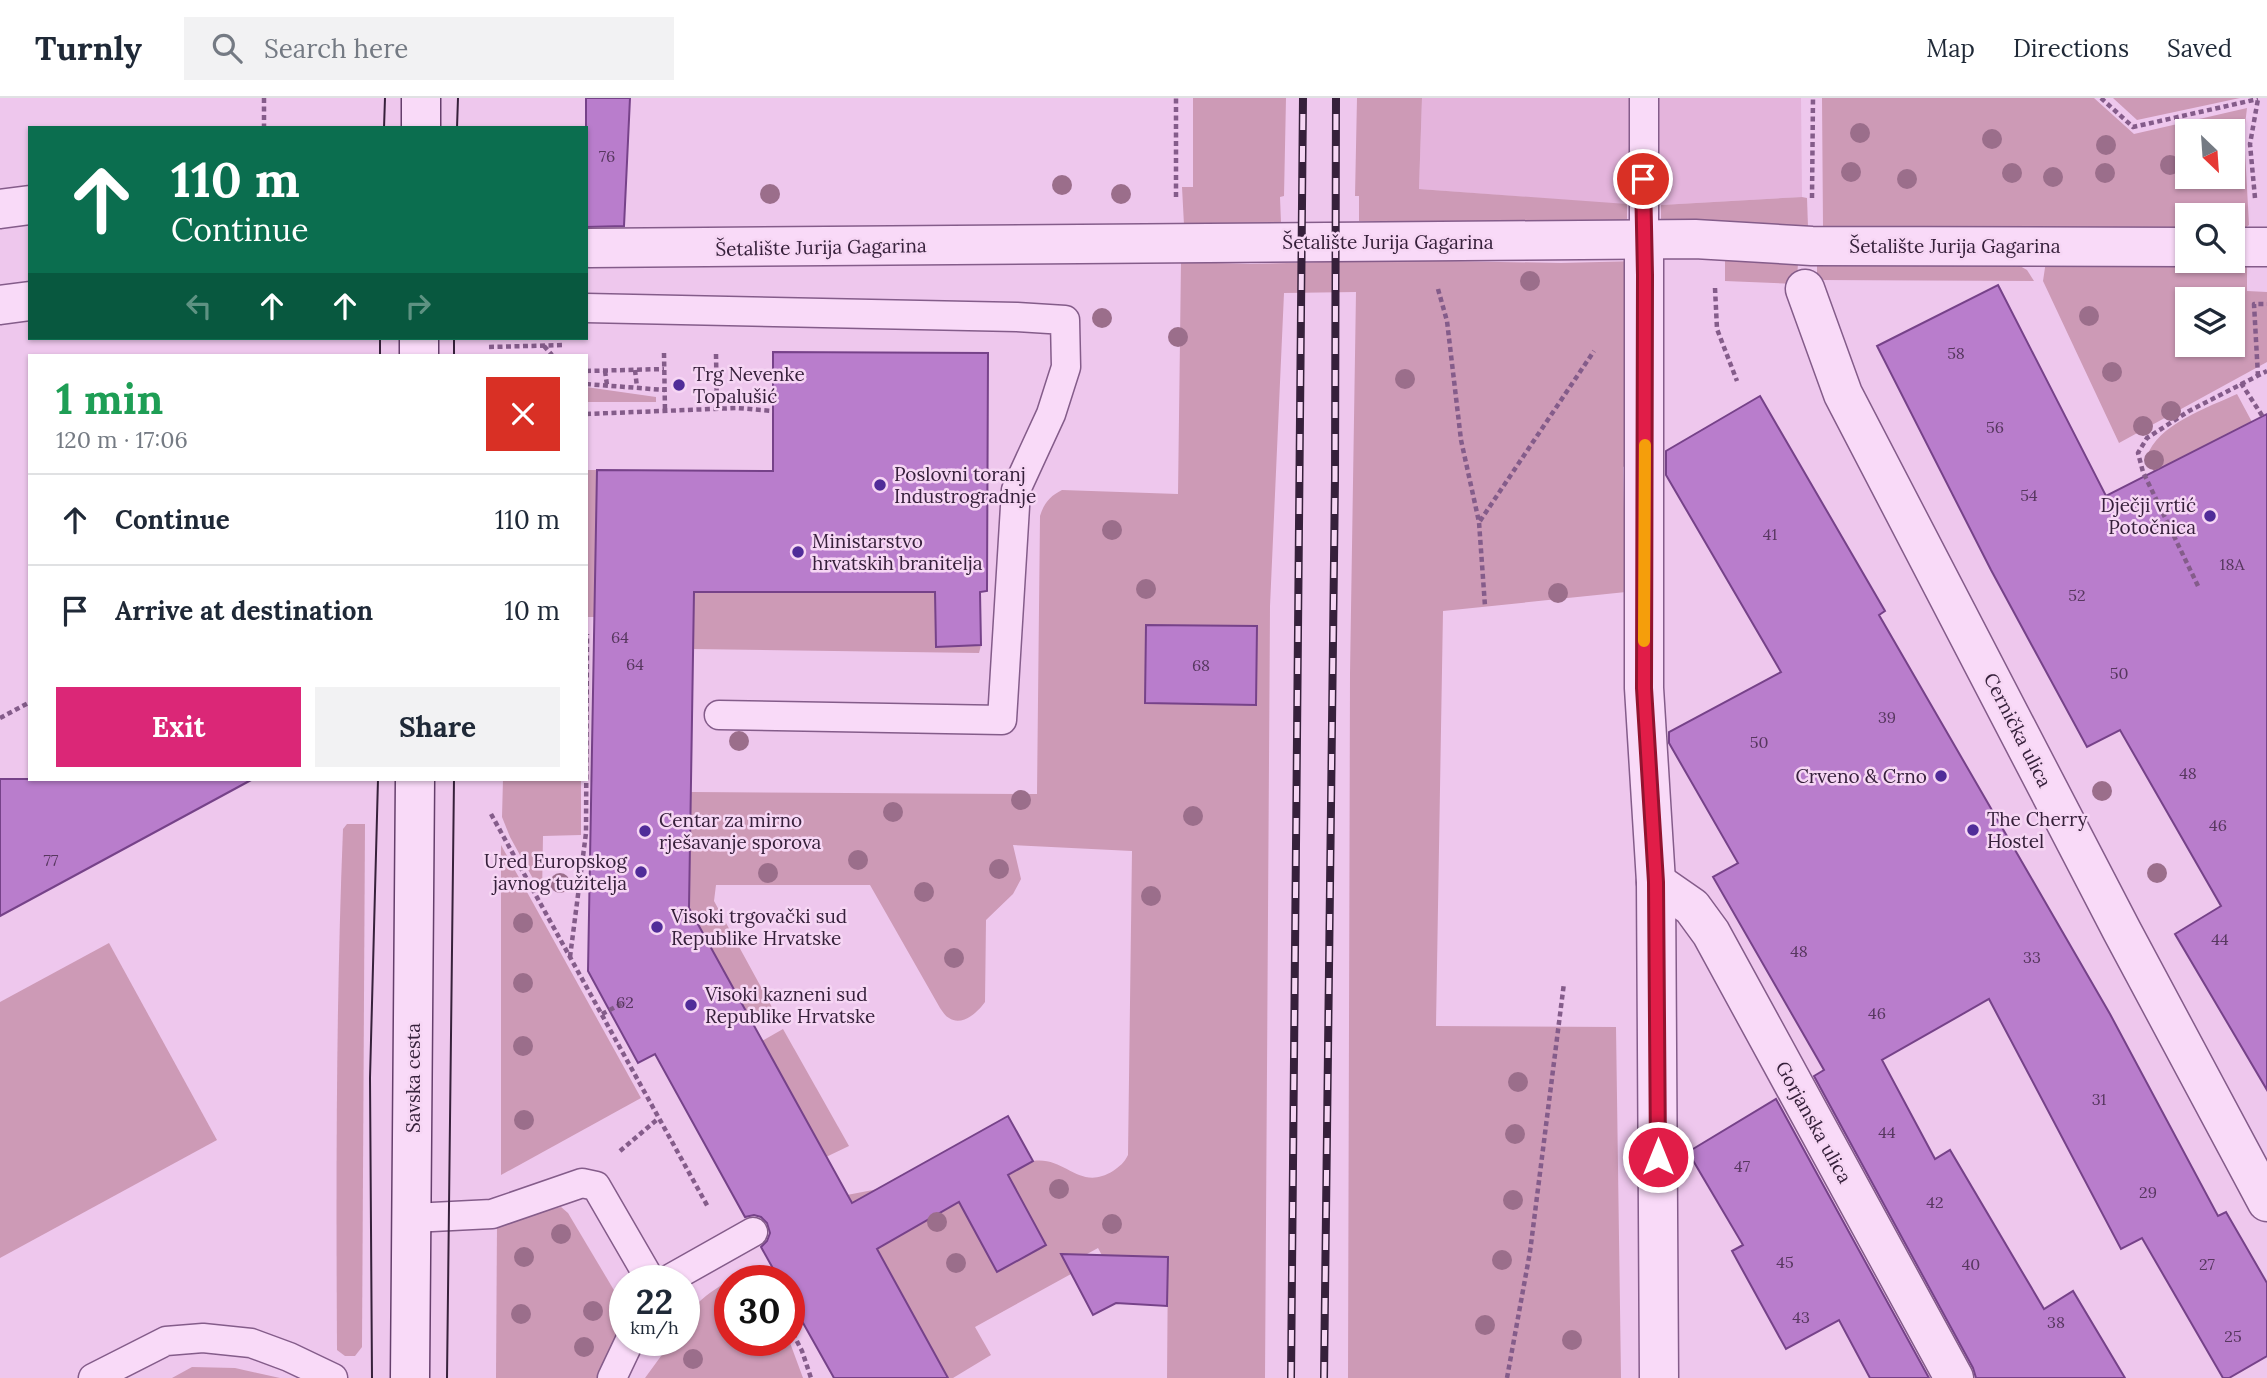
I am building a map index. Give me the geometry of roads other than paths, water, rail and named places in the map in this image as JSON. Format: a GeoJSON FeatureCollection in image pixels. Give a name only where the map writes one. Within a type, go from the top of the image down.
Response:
{"type":"FeatureCollection","features":[{"type":"Feature","properties":{"kind":"street"},"geometry":{"type":"LineString","coordinates":[[421,98],[421,126]]}},
{"type":"Feature","properties":{"kind":"street"},"geometry":{"type":"LineString","coordinates":[[0,209],[28,205]]}},
{"type":"Feature","properties":{"kind":"street"},"geometry":{"type":"LineString","coordinates":[[1644,240],[1644,688],[1656,882],[1659,1378]]}},
{"type":"Feature","properties":{"kind":"street","name":"Šetalište Jurija Gagarina"},"geometry":{"type":"LineString","coordinates":[[589,248],[1644,240],[1812,246],[2175,247]]}},
{"type":"Feature","properties":{"kind":"street","name":"Cernička ulica"},"geometry":{"type":"LineString","coordinates":[[1805,289],[1843,394],[2122,931],[2267,1202]]}},
{"type":"Feature","properties":{"kind":"street"},"geometry":{"type":"LineString","coordinates":[[0,305],[28,300]]}},
{"type":"Feature","properties":{"kind":"street","name":"Savska cesta"},"geometry":{"type":"LineString","coordinates":[[411,1378],[415,781]]}},
{"type":"Feature","properties":{"kind":"street","name":"Gorjanska ulica"},"geometry":{"type":"LineString","coordinates":[[1656,882],[1692,907],[1711,933],[1954,1378]]}},
{"type":"Feature","properties":{"kind":"lane"},"geometry":{"type":"LineString","coordinates":[[1644,98],[1644,240]]}},
{"type":"Feature","properties":{"kind":"lane"},"geometry":{"type":"LineString","coordinates":[[588,309],[1065,320],[1066,367],[1051,414],[1016,490],[1002,720],[719,715]]}},
{"type":"Feature","properties":{"kind":"lane"},"geometry":{"type":"LineString","coordinates":[[412,1218],[492,1214],[582,1183],[596,1186],[642,1265]]}},
{"type":"Feature","properties":{"kind":"lane"},"geometry":{"type":"LineString","coordinates":[[694,1265],[753,1232]]}},
{"type":"Feature","properties":{"kind":"lane"},"geometry":{"type":"LineString","coordinates":[[93,1378],[166,1341],[203,1338],[251,1343],[333,1378]]}},
{"type":"Feature","properties":{"kind":"lane"},"geometry":{"type":"LineString","coordinates":[[612,1378],[622,1356]]}},
{"type":"Feature","properties":{"kind":"tram line"},"geometry":{"type":"LineString","coordinates":[[384,126],[385,98]]}},
{"type":"Feature","properties":{"kind":"tram line"},"geometry":{"type":"LineString","coordinates":[[457,126],[458,98]]}},
{"type":"Feature","properties":{"kind":"tram line"},"geometry":{"type":"LineString","coordinates":[[380,340],[380,354]]}},
{"type":"Feature","properties":{"kind":"tram line"},"geometry":{"type":"LineString","coordinates":[[454,340],[454,354]]}},
{"type":"Feature","properties":{"kind":"tram line"},"geometry":{"type":"LineString","coordinates":[[372,1378],[370,1078],[378,781]]}},
{"type":"Feature","properties":{"kind":"tram line"},"geometry":{"type":"LineString","coordinates":[[447,1378],[454,781]]}},
{"type":"Feature","properties":{"kind":"railway"},"geometry":{"type":"LineString","coordinates":[[1291,1378],[1303,98]]}},
{"type":"Feature","properties":{"kind":"railway"},"geometry":{"type":"LineString","coordinates":[[1324,1378],[1335,478],[1336,98]]}},
{"type":"Feature","properties":{"kind":"place","name":"Trg Nevenke Topalušić"},"geometry":{"type":"Point","coordinates":[679,385]}},
{"type":"Feature","properties":{"kind":"place","name":"Poslovni toranj Industrogradnje"},"geometry":{"type":"Point","coordinates":[880,485]}},
{"type":"Feature","properties":{"kind":"place","name":"Dječji vrtić Potočnica"},"geometry":{"type":"Point","coordinates":[2210,516]}},
{"type":"Feature","properties":{"kind":"place","name":"Ministarstvo hrvatskih branitelja"},"geometry":{"type":"Point","coordinates":[798,552]}},
{"type":"Feature","properties":{"kind":"place","name":"Crveno & Crno"},"geometry":{"type":"Point","coordinates":[1941,776]}},
{"type":"Feature","properties":{"kind":"place","name":"The Cherry Hostel"},"geometry":{"type":"Point","coordinates":[1973,830]}},
{"type":"Feature","properties":{"kind":"place","name":"Centar za mirno rješavanje sporova"},"geometry":{"type":"Point","coordinates":[645,831]}},
{"type":"Feature","properties":{"kind":"place","name":"Ured Europskog javnog tužitelja"},"geometry":{"type":"Point","coordinates":[641,872]}},
{"type":"Feature","properties":{"kind":"place","name":"Visoki trgovački sud Republike Hrvatske"},"geometry":{"type":"Point","coordinates":[657,927]}},
{"type":"Feature","properties":{"kind":"place","name":"Visoki kazneni sud Republike Hrvatske"},"geometry":{"type":"Point","coordinates":[691,1005]}}]}
